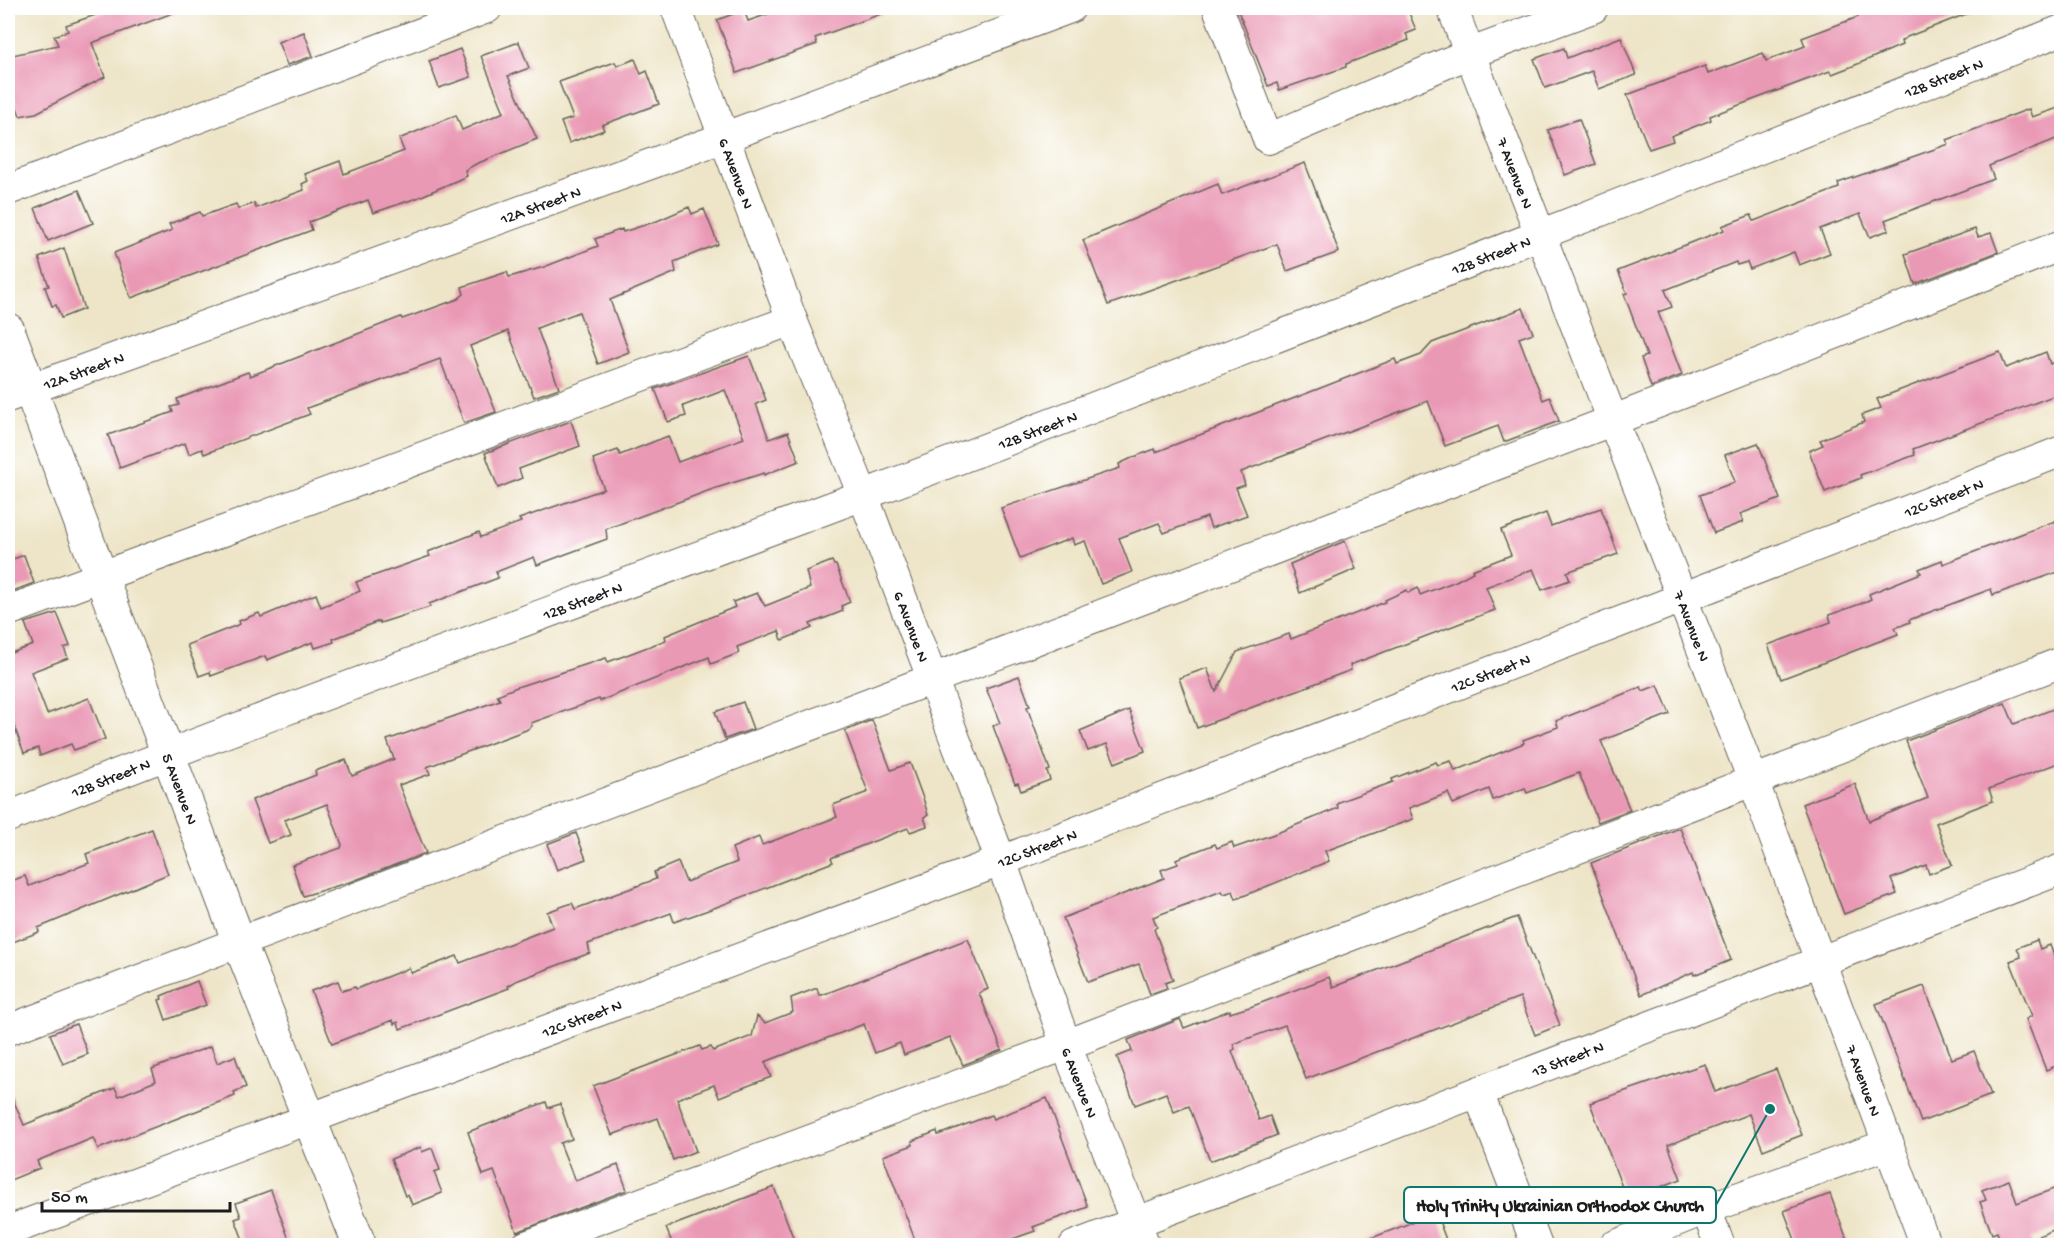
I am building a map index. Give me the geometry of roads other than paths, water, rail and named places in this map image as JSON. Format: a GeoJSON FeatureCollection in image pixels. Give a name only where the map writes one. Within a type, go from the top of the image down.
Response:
{"type":"FeatureCollection","features":[{"type":"Feature","properties":{"kind":"main road","name":"5 Avenue N"},"geometry":{"type":"LineString","coordinates":[[8,330],[19,393],[102,575],[239,942],[360,1245]]}},
{"type":"Feature","properties":{"kind":"street"},"geometry":{"type":"LineString","coordinates":[[8,190],[488,8]]}},
{"type":"Feature","properties":{"kind":"street","name":"6 Avenue N"},"geometry":{"type":"LineString","coordinates":[[676,8],[792,320],[863,495],[1001,861],[1066,1045],[1140,1234]]}},
{"type":"Feature","properties":{"kind":"street","name":"12A Street N"},"geometry":{"type":"LineString","coordinates":[[19,393],[725,137],[1070,8]]}},
{"type":"Feature","properties":{"kind":"street"},"geometry":{"type":"LineString","coordinates":[[1218,8],[1268,140],[1468,54],[1593,8]]}},
{"type":"Feature","properties":{"kind":"street","name":"7 Avenue N"},"geometry":{"type":"LineString","coordinates":[[1452,8],[1468,54],[1542,236],[1754,780],[1926,1245]]}},
{"type":"Feature","properties":{"kind":"street","name":"12B Street N"},"geometry":{"type":"LineString","coordinates":[[8,817],[168,753],[863,495],[1542,236],[2061,30]]}},
{"type":"Feature","properties":{"kind":"street"},"geometry":{"type":"LineString","coordinates":[[8,1030],[1614,420],[2061,245]]}},
{"type":"Feature","properties":{"kind":"street"},"geometry":{"type":"LineString","coordinates":[[8,611],[792,320]]}},
{"type":"Feature","properties":{"kind":"street","name":"12C Street N"},"geometry":{"type":"LineString","coordinates":[[8,1231],[1001,861],[2061,451]]}},
{"type":"Feature","properties":{"kind":"street"},"geometry":{"type":"LineString","coordinates":[[526,1245],[1066,1045],[2061,662]]}},
{"type":"Feature","properties":{"kind":"street","name":"13 Street N"},"geometry":{"type":"LineString","coordinates":[[1074,1245],[1140,1234],[1478,1092],[2061,869]]}},
{"type":"Feature","properties":{"kind":"street"},"geometry":{"type":"LineString","coordinates":[[1478,1092],[1537,1245]]}},
{"type":"Feature","properties":{"kind":"street"},"geometry":{"type":"LineString","coordinates":[[1614,1245],[1706,1209],[1889,1144]]}},
{"type":"Feature","properties":{"kind":"street"},"geometry":{"type":"LineString","coordinates":[[1706,1209],[1720,1245]]}},
{"type":"Feature","properties":{"kind":"place","name":"Holy Trinity Ukrainian Orthodox Church"},"geometry":{"type":"Point","coordinates":[1770,1109]}}]}
